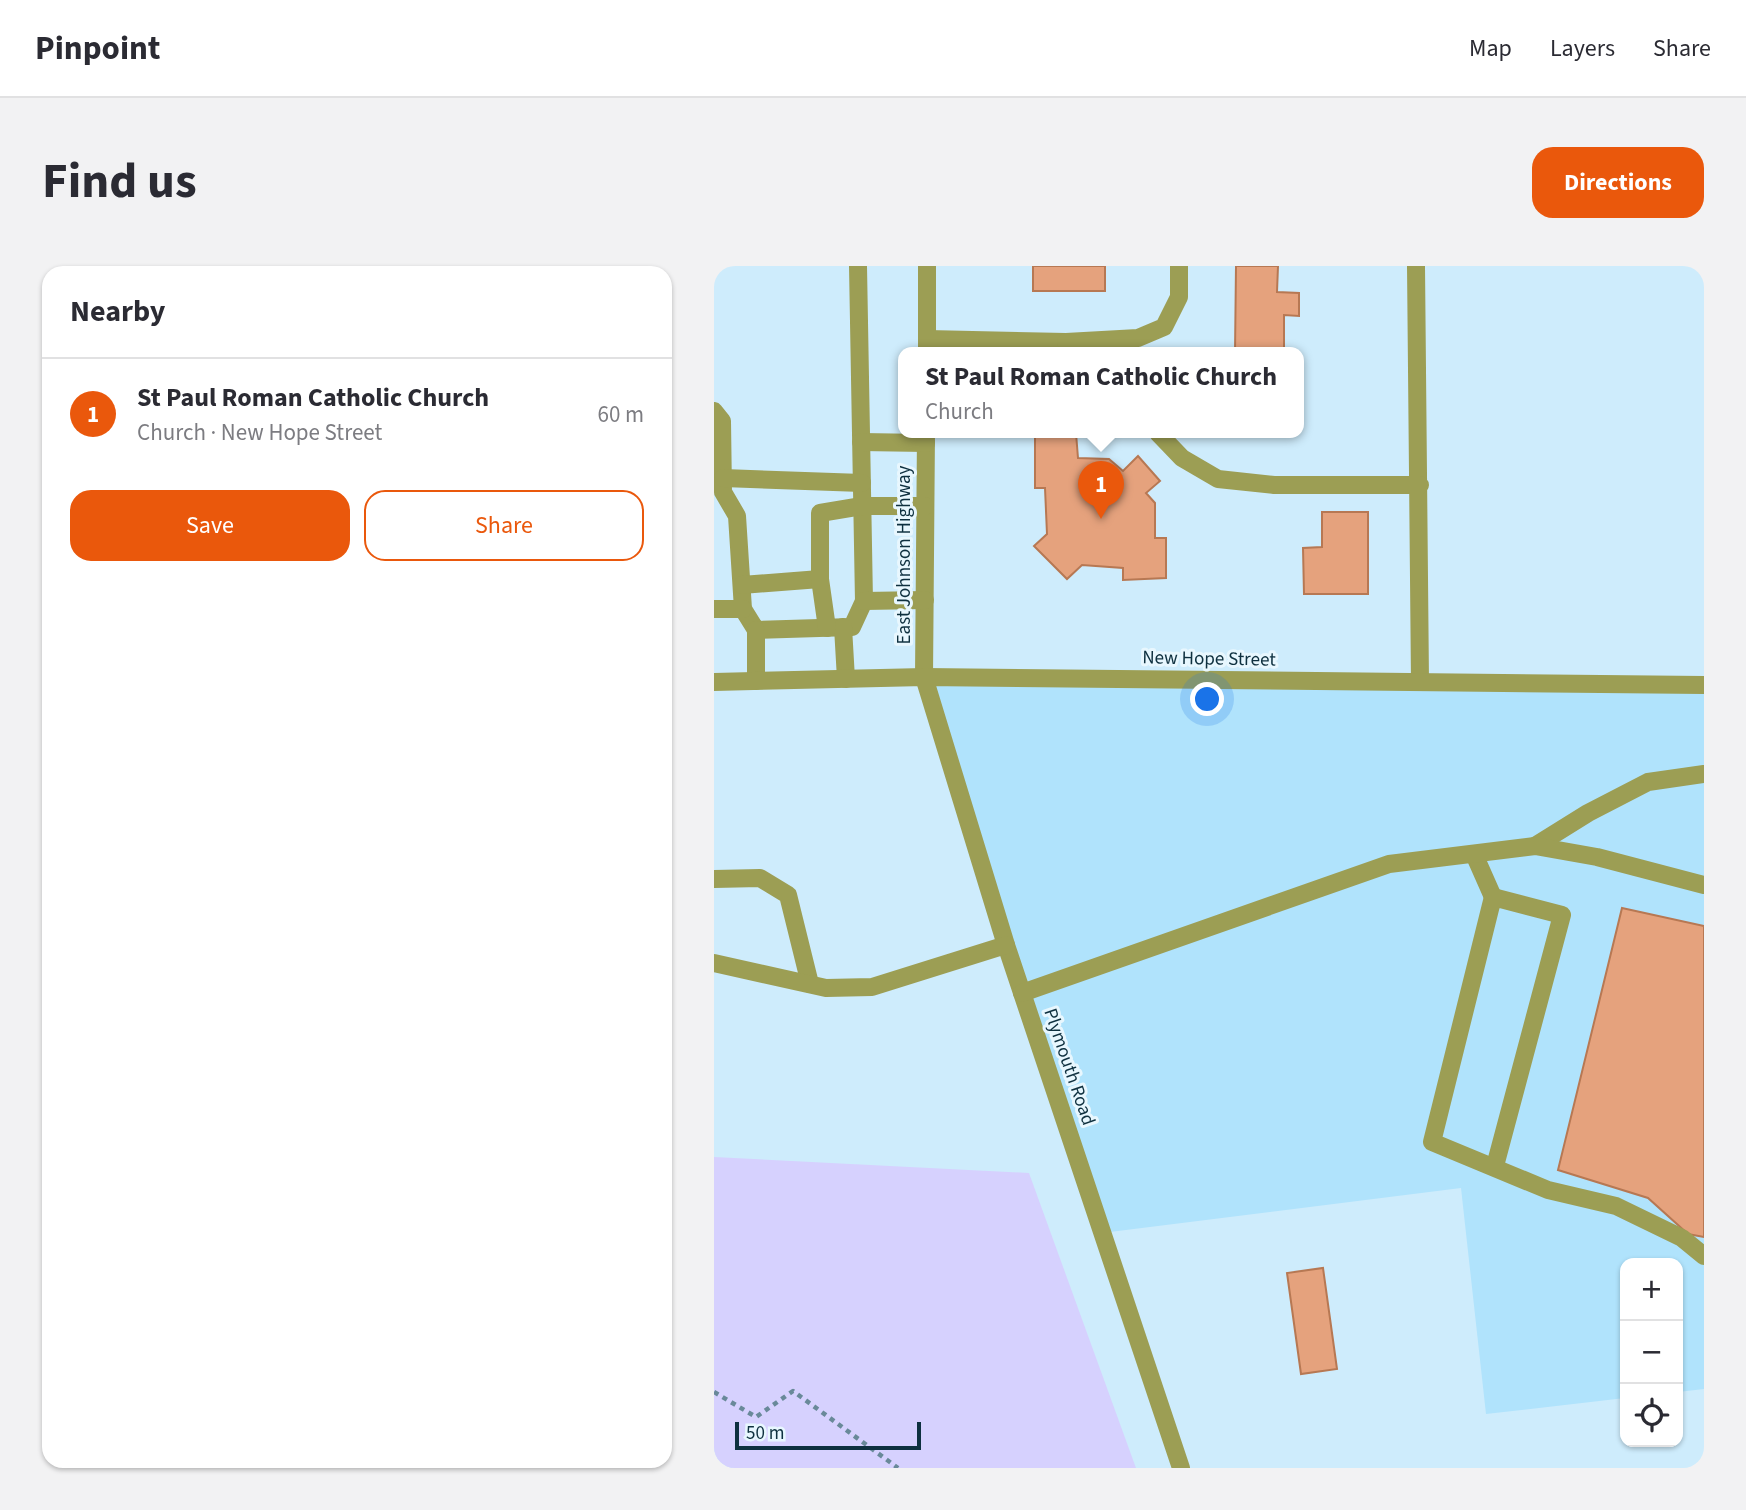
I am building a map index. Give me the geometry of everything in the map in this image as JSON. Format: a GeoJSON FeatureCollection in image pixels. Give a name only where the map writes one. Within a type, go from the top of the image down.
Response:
{"type":"FeatureCollection","features":[{"type":"Feature","properties":{"kind":"street"},"geometry":{"type":"LineString","coordinates":[[755,630],[852,627],[864,601],[858,266]]}},
{"type":"Feature","properties":{"kind":"street"},"geometry":{"type":"LineString","coordinates":[[927,266],[927,346],[1071,347],[1138,338],[1164,327],[1180,297],[1179,266]]}},
{"type":"Feature","properties":{"kind":"street"},"geometry":{"type":"LineString","coordinates":[[1416,266],[1420,682]]}},
{"type":"Feature","properties":{"kind":"street"},"geometry":{"type":"LineString","coordinates":[[714,411],[722,421],[723,492],[737,516],[743,610],[755,630],[757,681]]}},
{"type":"Feature","properties":{"kind":"street"},"geometry":{"type":"LineString","coordinates":[[861,442],[926,438]]}},
{"type":"Feature","properties":{"kind":"street","name":"East Johnson Highway"},"geometry":{"type":"LineString","coordinates":[[925,677],[926,438]]}},
{"type":"Feature","properties":{"kind":"street"},"geometry":{"type":"LineString","coordinates":[[1163,438],[1182,458],[1218,479],[1273,485],[1420,485]]}},
{"type":"Feature","properties":{"kind":"street"},"geometry":{"type":"LineString","coordinates":[[723,478],[862,483]]}},
{"type":"Feature","properties":{"kind":"street"},"geometry":{"type":"LineString","coordinates":[[846,679],[835,627],[820,579],[820,513],[862,506],[925,506]]}},
{"type":"Feature","properties":{"kind":"street"},"geometry":{"type":"LineString","coordinates":[[742,585],[820,579]]}},
{"type":"Feature","properties":{"kind":"street"},"geometry":{"type":"LineString","coordinates":[[864,601],[925,600]]}},
{"type":"Feature","properties":{"kind":"street"},"geometry":{"type":"LineString","coordinates":[[714,609],[743,610]]}},
{"type":"Feature","properties":{"kind":"street","name":"New Hope Street"},"geometry":{"type":"LineString","coordinates":[[714,682],[925,677],[1704,685]]}},
{"type":"Feature","properties":{"kind":"street","name":"Plymouth Road"},"geometry":{"type":"LineString","coordinates":[[925,677],[1006,945],[1181,1468]]}},
{"type":"Feature","properties":{"kind":"street"},"geometry":{"type":"LineString","coordinates":[[1535,846],[1588,813],[1648,782],[1704,774]]}},
{"type":"Feature","properties":{"kind":"street"},"geometry":{"type":"LineString","coordinates":[[1022,993],[1389,864],[1535,846],[1597,857],[1704,885]]}},
{"type":"Feature","properties":{"kind":"street"},"geometry":{"type":"LineString","coordinates":[[1474,854],[1493,897],[1432,1142],[1548,1190],[1616,1206],[1682,1238],[1704,1256]]}},
{"type":"Feature","properties":{"kind":"street"},"geometry":{"type":"LineString","coordinates":[[714,879],[760,877],[788,895],[810,984]]}},
{"type":"Feature","properties":{"kind":"street"},"geometry":{"type":"LineString","coordinates":[[1493,897],[1562,915],[1495,1166]]}},
{"type":"Feature","properties":{"kind":"street"},"geometry":{"type":"LineString","coordinates":[[714,963],[826,988],[873,987],[1006,945]]}},
{"type":"Feature","properties":{"kind":"path"},"geometry":{"type":"LineString","coordinates":[[714,1392],[747,1415],[756,1417],[793,1391],[898,1468]]}},
{"type":"Feature","properties":{"kind":"shaded area"},"geometry":{"type":"Polygon","coordinates":[[[924,677],[1704,685],[1704,1389],[1683,1391],[1683,1258],[1620,1258],[1620,1399],[1486,1414],[1461,1188],[1102,1233],[924,677]]]}},
{"type":"Feature","properties":{"kind":"shaded area"},"geometry":{"type":"Polygon","coordinates":[[[714,1157],[1029,1173],[1136,1468],[714,1468],[714,1157]]]}},
{"type":"Feature","properties":{"kind":"building"},"geometry":{"type":"Polygon","coordinates":[[[1033,266],[1105,266],[1105,291],[1033,291],[1033,266]]]}},
{"type":"Feature","properties":{"kind":"building"},"geometry":{"type":"Polygon","coordinates":[[[1236,266],[1278,266],[1277,292],[1299,293],[1299,316],[1284,315],[1284,347],[1235,347],[1236,266]]]}},
{"type":"Feature","properties":{"kind":"building"},"geometry":{"type":"Polygon","coordinates":[[[1035,438],[1076,438],[1078,458],[1109,459],[1123,471],[1138,456],[1160,481],[1146,493],[1155,503],[1155,538],[1166,538],[1166,578],[1123,580],[1123,568],[1082,565],[1067,579],[1034,546],[1047,534],[1045,488],[1035,488],[1035,438]]]}},
{"type":"Feature","properties":{"kind":"building"},"geometry":{"type":"Polygon","coordinates":[[[1322,512],[1368,512],[1368,594],[1304,594],[1303,548],[1322,547],[1322,512]]]}},
{"type":"Feature","properties":{"kind":"building"},"geometry":{"type":"Polygon","coordinates":[[[1622,908],[1704,926],[1704,1237],[1688,1234],[1648,1198],[1558,1170],[1622,908]]]}},
{"type":"Feature","properties":{"kind":"building"},"geometry":{"type":"Polygon","coordinates":[[[1323,1268],[1337,1369],[1301,1374],[1287,1273],[1323,1268]]]}},
{"type":"Feature","properties":{"kind":"place","name":"St Paul Roman Catholic Church"},"geometry":{"type":"Point","coordinates":[1101,519]}}]}
